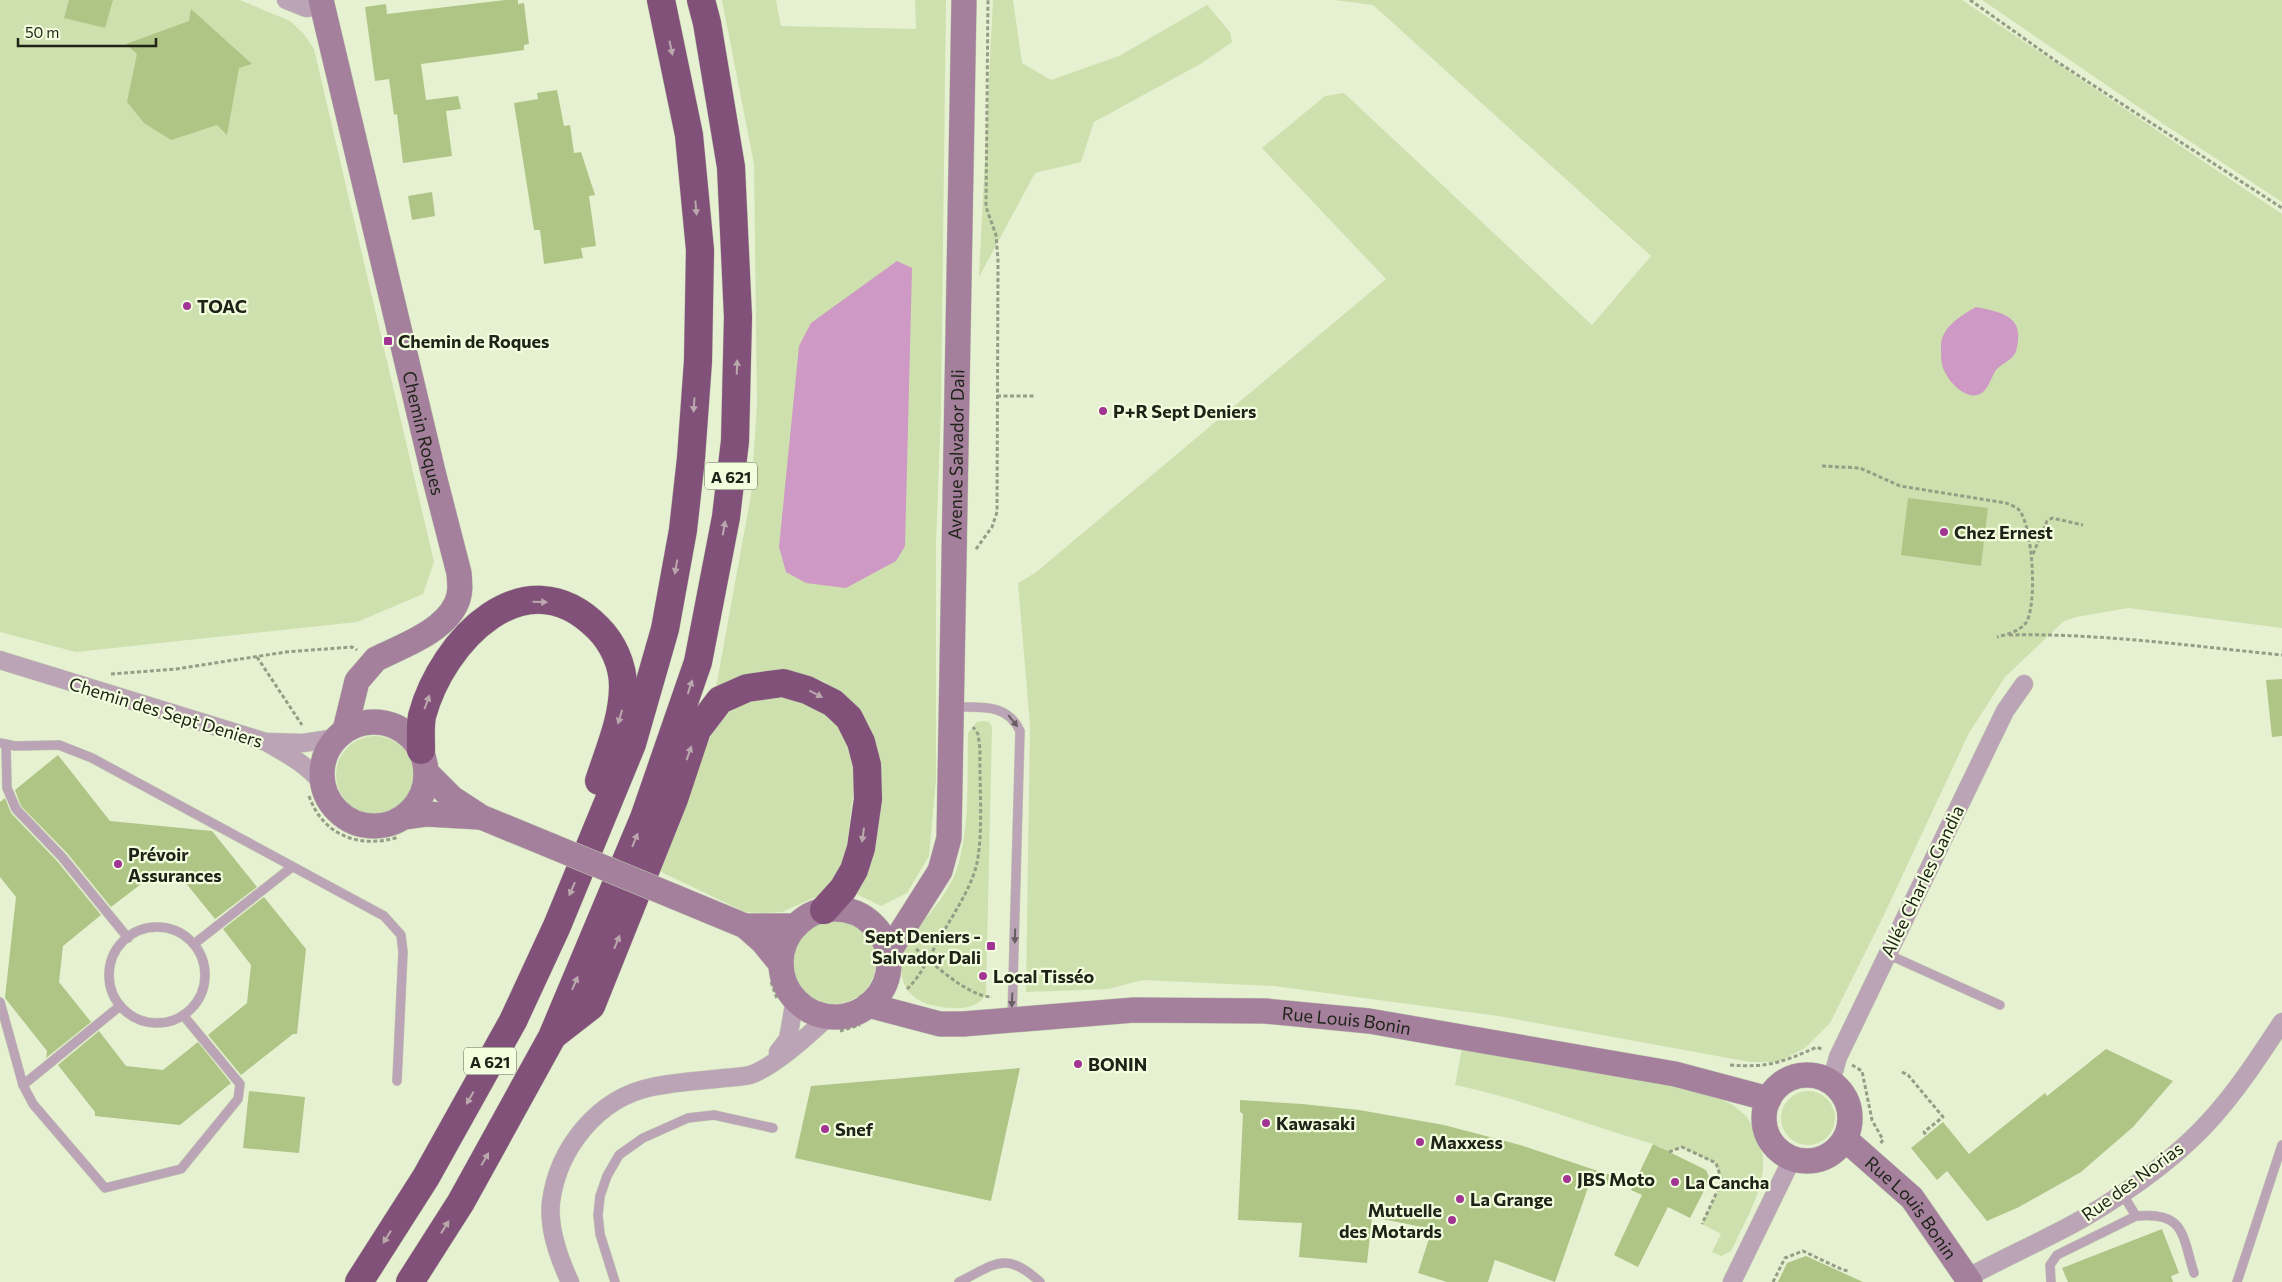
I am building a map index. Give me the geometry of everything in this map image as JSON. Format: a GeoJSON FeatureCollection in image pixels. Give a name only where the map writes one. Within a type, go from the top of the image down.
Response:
{"type":"FeatureCollection","features":[{"type":"Feature","properties":{"kind":"highway","name":"A 621"},"geometry":{"type":"LineString","coordinates":[[359,1282],[426,1177],[513,1021],[556,926],[632,744],[665,629],[683,530],[691,458],[698,361],[700,250],[689,134],[661,0]]}},
{"type":"Feature","properties":{"kind":"highway","name":"A 621"},"geometry":{"type":"LineString","coordinates":[[410,1282],[461,1202],[552,1037],[644,818],[698,662],[726,517],[735,440],[738,317],[731,168],[707,23],[701,0]]}},
{"type":"Feature","properties":{"kind":"highway"},"geometry":{"type":"LineString","coordinates":[[424,761],[422,717],[435,682],[446,661],[461,641],[485,618],[508,605],[540,600],[566,604],[589,619],[605,635],[618,660],[623,683],[622,711],[595,794],[598,828]]}},
{"type":"Feature","properties":{"kind":"highway"},"geometry":{"type":"LineString","coordinates":[[552,1037],[591,1006],[674,799],[697,730],[720,700],[747,688],[783,683],[807,690],[832,703],[849,718],[861,742],[866,764],[868,800],[861,848],[854,870],[843,889],[824,910]]}},
{"type":"Feature","properties":{"kind":"street"},"geometry":{"type":"LineString","coordinates":[[286,0],[306,8],[321,3]]}},
{"type":"Feature","properties":{"kind":"street","name":"Avenue Salvador Dali"},"geometry":{"type":"LineString","coordinates":[[888,953],[940,871],[949,838],[964,0]]}},
{"type":"Feature","properties":{"kind":"street","name":"Chemin Roques"},"geometry":{"type":"LineString","coordinates":[[321,3],[431,462],[460,573],[460,590],[456,605],[445,618],[430,631],[373,662],[357,681],[340,734]]}},
{"type":"Feature","properties":{"kind":"street","name":"Chemin des Sept Deniers"},"geometry":{"type":"LineString","coordinates":[[0,660],[266,742],[299,761],[311,770],[322,783]]}},
{"type":"Feature","properties":{"kind":"street"},"geometry":{"type":"LineString","coordinates":[[373,662],[367,689],[373,705],[386,723]]}},
{"type":"Feature","properties":{"kind":"street","name":"Allée Charles Gandia"},"geometry":{"type":"LineString","coordinates":[[1831,1082],[1838,1057],[1887,954],[2005,711],[2024,684]]}},
{"type":"Feature","properties":{"kind":"street"},"geometry":{"type":"LineString","coordinates":[[266,742],[303,743],[340,734],[358,724],[386,723],[406,733],[452,798],[481,817],[745,926],[763,942],[781,964]]}},
{"type":"Feature","properties":{"kind":"street"},"geometry":{"type":"LineString","coordinates":[[340,734],[327,752],[322,767],[322,783],[327,797],[335,809],[353,822],[366,826],[380,826],[393,823],[404,816],[421,797],[424,761]]}},
{"type":"Feature","properties":{"kind":"street"},"geometry":{"type":"LineString","coordinates":[[404,816],[426,814],[481,817]]}},
{"type":"Feature","properties":{"kind":"street","name":"Avenue Salvador Dali"},"geometry":{"type":"LineString","coordinates":[[870,922],[881,921],[901,913],[920,901]]}},
{"type":"Feature","properties":{"kind":"street"},"geometry":{"type":"LineString","coordinates":[[570,1282],[561,1262],[552,1231],[551,1202],[558,1172],[571,1143],[594,1117],[622,1098],[651,1087],[750,1075],[768,1065],[850,1014],[867,1015],[886,979],[889,966],[888,953],[884,940],[870,922],[850,911],[837,909],[813,913],[796,926],[785,943],[781,964],[785,983],[795,999],[832,1025]]}},
{"type":"Feature","properties":{"kind":"street"},"geometry":{"type":"LineString","coordinates":[[745,926],[796,926]]}},
{"type":"Feature","properties":{"kind":"street"},"geometry":{"type":"LineString","coordinates":[[886,979],[920,1018]]}},
{"type":"Feature","properties":{"kind":"street"},"geometry":{"type":"LineString","coordinates":[[768,1065],[788,1039],[795,999]]}},
{"type":"Feature","properties":{"kind":"street","name":"Rue Louis Bonin"},"geometry":{"type":"LineString","coordinates":[[867,1015],[890,1012],[940,1024],[963,1024],[1134,1010],[1265,1012],[1369,1020],[1675,1074],[1769,1099]]}},
{"type":"Feature","properties":{"kind":"street","name":"Rue des Norias"},"geometry":{"type":"LineString","coordinates":[[1969,1280],[2080,1220],[2122,1193],[2181,1147],[2212,1118],[2255,1064],[2282,1022]]}},
{"type":"Feature","properties":{"kind":"street"},"geometry":{"type":"LineString","coordinates":[[1798,1076],[1817,1076],[1831,1082],[1843,1094],[1849,1107],[1850,1125],[1845,1139],[1836,1151],[1823,1159],[1807,1162],[1792,1159],[1777,1150],[1769,1138],[1766,1128],[1765,1113],[1769,1099],[1785,1082],[1798,1076]]}},
{"type":"Feature","properties":{"kind":"street","name":"Rue Louis Bonin"},"geometry":{"type":"LineString","coordinates":[[1845,1139],[1912,1198],[1969,1280]]}},
{"type":"Feature","properties":{"kind":"street"},"geometry":{"type":"LineString","coordinates":[[1732,1282],[1792,1159]]}},
{"type":"Feature","properties":{"kind":"lane"},"geometry":{"type":"LineString","coordinates":[[952,707],[1001,709],[1016,722],[1020,731],[1012,1019]]}},
{"type":"Feature","properties":{"kind":"lane"},"geometry":{"type":"LineString","coordinates":[[128,938],[62,857],[16,809],[7,788],[3,744],[15,746],[58,745],[92,758],[384,916],[400,935],[403,952],[397,1081]]}},
{"type":"Feature","properties":{"kind":"lane"},"geometry":{"type":"LineString","coordinates":[[194,944],[292,867]]}},
{"type":"Feature","properties":{"kind":"lane"},"geometry":{"type":"LineString","coordinates":[[149,928],[166,928],[181,933],[194,944],[202,957],[205,971],[204,986],[198,1000],[183,1015],[161,1023],[146,1022],[132,1016],[120,1006],[112,992],[109,975],[112,959],[121,944],[133,933],[149,928]]}},
{"type":"Feature","properties":{"kind":"lane"},"geometry":{"type":"LineString","coordinates":[[1887,954],[2000,1005]]}},
{"type":"Feature","properties":{"kind":"lane"},"geometry":{"type":"LineString","coordinates":[[0,1002],[23,1085],[33,1104],[105,1188],[181,1169],[238,1098],[240,1084],[183,1015]]}},
{"type":"Feature","properties":{"kind":"lane"},"geometry":{"type":"LineString","coordinates":[[23,1085],[120,1006]]}},
{"type":"Feature","properties":{"kind":"lane"},"geometry":{"type":"LineString","coordinates":[[616,1282],[600,1234],[598,1215],[600,1196],[606,1176],[619,1155],[643,1138],[688,1118],[714,1115],[773,1128]]}},
{"type":"Feature","properties":{"kind":"lane"},"geometry":{"type":"LineString","coordinates":[[2237,1282],[2282,1145]]}},
{"type":"Feature","properties":{"kind":"lane"},"geometry":{"type":"LineString","coordinates":[[2122,1193],[2136,1216]]}},
{"type":"Feature","properties":{"kind":"lane"},"geometry":{"type":"LineString","coordinates":[[2051,1282],[2050,1265],[2057,1255],[2136,1216],[2155,1214],[2170,1218],[2180,1226],[2194,1273]]}},
{"type":"Feature","properties":{"kind":"lane"},"geometry":{"type":"LineString","coordinates":[[959,1282],[1000,1262],[1023,1267],[1040,1282]]}},
{"type":"Feature","properties":{"kind":"path"},"geometry":{"type":"LineString","coordinates":[[972,554],[992,527],[997,512],[998,260],[996,234],[986,208],[988,0]]}},
{"type":"Feature","properties":{"kind":"path"},"geometry":{"type":"LineString","coordinates":[[1970,0],[2056,61],[2282,208]]}},
{"type":"Feature","properties":{"kind":"path"},"geometry":{"type":"LineString","coordinates":[[997,396],[1034,396]]}},
{"type":"Feature","properties":{"kind":"path"},"geometry":{"type":"LineString","coordinates":[[1822,466],[1860,468],[1900,486],[2006,504],[2019,509],[2027,524],[2032,555],[2030,613],[2025,624],[2007,635]]}},
{"type":"Feature","properties":{"kind":"path"},"geometry":{"type":"LineString","coordinates":[[2032,555],[2047,520],[2052,518],[2082,525]]}},
{"type":"Feature","properties":{"kind":"path"},"geometry":{"type":"LineString","coordinates":[[1997,637],[2039,634],[2138,640],[2282,656]]}},
{"type":"Feature","properties":{"kind":"path"},"geometry":{"type":"LineString","coordinates":[[94,690],[98,676],[176,669],[286,652],[352,647],[373,662]]}},
{"type":"Feature","properties":{"kind":"path"},"geometry":{"type":"LineString","coordinates":[[257,656],[304,728]]}},
{"type":"Feature","properties":{"kind":"path"},"geometry":{"type":"LineString","coordinates":[[913,946],[967,989],[985,996],[992,996]]}},
{"type":"Feature","properties":{"kind":"path"},"geometry":{"type":"LineString","coordinates":[[832,1025],[867,1015]]}},
{"type":"Feature","properties":{"kind":"path"},"geometry":{"type":"LineString","coordinates":[[1902,1072],[1908,1075],[1943,1117],[1924,1132],[1926,1135]]}},
{"type":"Feature","properties":{"kind":"path"},"geometry":{"type":"LineString","coordinates":[[1669,1152],[1682,1147],[1716,1163],[1722,1182],[1702,1224]]}},
{"type":"Feature","properties":{"kind":"path"},"geometry":{"type":"LineString","coordinates":[[1774,1282],[1785,1258],[1803,1251],[1843,1270],[1850,1271]]}},
{"type":"Feature","properties":{"kind":"green space","name":"TOAC"},"geometry":{"type":"Polygon","coordinates":[[[0,0],[240,0],[290,21],[303,33],[314,49],[434,562],[423,594],[357,622],[76,652],[0,632],[0,0]]]}},
{"type":"Feature","properties":{"kind":"green space"},"geometry":{"type":"Polygon","coordinates":[[[722,0],[776,0],[781,26],[916,29],[915,0],[946,0],[941,411],[936,544],[936,780],[929,856],[907,893],[881,906],[852,892],[867,727],[824,681],[768,671],[715,693],[751,495],[757,404],[754,164],[722,0]]]}},
{"type":"Feature","properties":{"kind":"green space"},"geometry":{"type":"Polygon","coordinates":[[[993,0],[1013,0],[1022,63],[1051,80],[1119,56],[1207,5],[1230,32],[1232,42],[1202,63],[1094,122],[1081,162],[1035,173],[979,277],[993,0]]]}},
{"type":"Feature","properties":{"kind":"green space"},"geometry":{"type":"Polygon","coordinates":[[[1334,0],[1962,0],[2282,214],[2282,628],[2128,608],[2076,617],[2064,621],[2005,677],[1969,733],[1883,917],[1830,1023],[1805,1048],[1778,1062],[1750,1062],[1498,1016],[1274,986],[1143,980],[1108,989],[1026,992],[1030,726],[1018,583],[1035,573],[1386,279],[1262,148],[1325,96],[1344,93],[1592,325],[1651,256],[1373,5],[1334,0]]]}},
{"type":"Feature","properties":{"kind":"green space"},"geometry":{"type":"Polygon","coordinates":[[[1982,0],[2282,0],[2282,202],[2162,123],[1982,0]]]}},
{"type":"Feature","properties":{"kind":"green space"},"geometry":{"type":"Polygon","coordinates":[[[776,694],[800,697],[822,710],[841,726],[852,752],[855,778],[843,878],[820,895],[782,912],[745,912],[657,870],[679,808],[699,760],[721,721],[732,710],[742,704],[776,694]]]}},
{"type":"Feature","properties":{"kind":"green space"},"geometry":{"type":"Polygon","coordinates":[[[977,722],[989,722],[992,727],[986,994],[972,1006],[958,1008],[933,1006],[916,999],[905,986],[901,966],[902,953],[904,943],[940,900],[957,870],[965,830],[968,733],[977,722]]]}},
{"type":"Feature","properties":{"kind":"green space"},"geometry":{"type":"Polygon","coordinates":[[[375,736],[390,739],[402,748],[411,760],[414,775],[411,790],[402,802],[390,811],[375,814],[360,811],[348,802],[339,790],[336,775],[339,760],[348,748],[360,739],[375,736]]]}},
{"type":"Feature","properties":{"kind":"green space"},"geometry":{"type":"Polygon","coordinates":[[[834,920],[850,923],[869,939],[873,946],[876,962],[873,978],[857,997],[850,1001],[834,1004],[818,1001],[799,985],[795,978],[792,962],[795,946],[811,927],[818,923],[834,920]]]}},
{"type":"Feature","properties":{"kind":"green space"},"geometry":{"type":"Polygon","coordinates":[[[1463,1043],[1667,1082],[1712,1095],[1733,1105],[1747,1117],[1752,1126],[1763,1156],[1763,1170],[1759,1190],[1731,1251],[1721,1256],[1712,1252],[1721,1234],[1702,1224],[1722,1182],[1716,1163],[1682,1147],[1669,1152],[1667,1156],[1659,1151],[1661,1147],[1653,1144],[1530,1105],[1455,1085],[1463,1043]]]}},
{"type":"Feature","properties":{"kind":"green space"},"geometry":{"type":"Polygon","coordinates":[[[1803,1091],[1813,1091],[1823,1095],[1831,1103],[1835,1118],[1831,1133],[1823,1141],[1813,1145],[1803,1145],[1793,1141],[1785,1133],[1781,1123],[1781,1113],[1785,1103],[1793,1095],[1803,1091]]]}},
{"type":"Feature","properties":{"kind":"shaded area"},"geometry":{"type":"Polygon","coordinates":[[[897,261],[912,268],[905,546],[896,561],[846,588],[806,583],[786,572],[779,547],[799,346],[811,323],[897,261]]]}},
{"type":"Feature","properties":{"kind":"shaded area"},"geometry":{"type":"Polygon","coordinates":[[[1976,307],[1999,312],[2011,319],[2016,325],[2018,341],[2015,354],[1996,370],[1985,390],[1979,394],[1972,395],[1959,389],[1948,377],[1942,364],[1941,348],[1944,334],[1952,323],[1976,307]]]}},
{"type":"Feature","properties":{"kind":"building"},"geometry":{"type":"Polygon","coordinates":[[[69,0],[113,0],[105,28],[64,18],[69,0]]]}},
{"type":"Feature","properties":{"kind":"building"},"geometry":{"type":"Polygon","coordinates":[[[518,0],[518,4],[524,3],[529,44],[524,45],[524,50],[421,64],[426,100],[458,96],[461,109],[446,111],[452,156],[403,163],[397,114],[394,115],[389,79],[375,81],[365,7],[386,4],[387,14],[518,0]]]}},
{"type":"Feature","properties":{"kind":"building"},"geometry":{"type":"Polygon","coordinates":[[[191,9],[252,64],[239,68],[227,135],[217,125],[171,140],[144,123],[127,102],[137,54],[126,44],[189,21],[191,9]]]}},
{"type":"Feature","properties":{"kind":"building"},"geometry":{"type":"Polygon","coordinates":[[[557,90],[564,126],[570,125],[574,153],[581,152],[595,195],[589,196],[596,246],[581,248],[583,258],[544,264],[540,230],[534,230],[514,103],[538,99],[537,93],[557,90]]]}},
{"type":"Feature","properties":{"kind":"building"},"geometry":{"type":"Polygon","coordinates":[[[432,192],[435,216],[412,220],[408,196],[432,192]]]}},
{"type":"Feature","properties":{"kind":"building","name":"Chez Ernest"},"geometry":{"type":"Polygon","coordinates":[[[1908,498],[1988,508],[1981,566],[1901,555],[1908,498]]]}},
{"type":"Feature","properties":{"kind":"building"},"geometry":{"type":"Polygon","coordinates":[[[2282,679],[2282,736],[2272,737],[2266,680],[2282,679]]]}},
{"type":"Feature","properties":{"kind":"building"},"geometry":{"type":"Polygon","coordinates":[[[58,755],[110,821],[212,831],[257,887],[215,919],[185,882],[149,878],[111,907],[67,853],[21,806],[15,790],[58,755]]]}},
{"type":"Feature","properties":{"kind":"building"},"geometry":{"type":"Polygon","coordinates":[[[5,798],[11,813],[57,861],[101,915],[63,946],[59,982],[91,1022],[46,1058],[47,1051],[5,998],[16,897],[0,877],[0,802],[5,798]]]}},
{"type":"Feature","properties":{"kind":"building"},"geometry":{"type":"Polygon","coordinates":[[[264,897],[306,949],[297,1034],[293,1034],[241,1075],[208,1035],[247,1003],[251,965],[223,929],[264,897]]]}},
{"type":"Feature","properties":{"kind":"building"},"geometry":{"type":"Polygon","coordinates":[[[99,1031],[126,1066],[163,1070],[198,1042],[231,1083],[180,1125],[95,1116],[95,1112],[58,1065],[99,1031]]]}},
{"type":"Feature","properties":{"kind":"building"},"geometry":{"type":"Polygon","coordinates":[[[2106,1049],[2173,1081],[2133,1127],[2081,1172],[2019,1207],[1987,1221],[1947,1171],[1937,1180],[1911,1148],[1943,1122],[1969,1154],[2045,1093],[2047,1096],[2106,1049]]]}},
{"type":"Feature","properties":{"kind":"building"},"geometry":{"type":"Polygon","coordinates":[[[1020,1068],[991,1201],[795,1158],[811,1086],[1020,1068]]]}},
{"type":"Feature","properties":{"kind":"building"},"geometry":{"type":"Polygon","coordinates":[[[249,1091],[305,1097],[299,1153],[243,1148],[249,1091]]]}},
{"type":"Feature","properties":{"kind":"building"},"geometry":{"type":"Polygon","coordinates":[[[1240,1100],[1359,1110],[1444,1125],[1520,1145],[1622,1179],[1621,1186],[1590,1182],[1555,1282],[1495,1260],[1488,1282],[1447,1282],[1418,1273],[1432,1229],[1372,1217],[1367,1263],[1299,1257],[1302,1223],[1238,1220],[1243,1114],[1240,1112],[1240,1100]]]}},
{"type":"Feature","properties":{"kind":"building"},"geometry":{"type":"Polygon","coordinates":[[[1653,1144],[1706,1170],[1710,1179],[1690,1218],[1668,1207],[1638,1267],[1614,1255],[1642,1195],[1631,1190],[1653,1144]]]}},
{"type":"Feature","properties":{"kind":"building"},"geometry":{"type":"Polygon","coordinates":[[[2162,1229],[2179,1273],[2171,1276],[2173,1282],[2068,1282],[2062,1268],[2162,1229]]]}},
{"type":"Feature","properties":{"kind":"building"},"geometry":{"type":"Polygon","coordinates":[[[1806,1256],[1863,1282],[1778,1282],[1787,1263],[1806,1256]]]}},
{"type":"Feature","properties":{"kind":"place","name":"TOAC"},"geometry":{"type":"Point","coordinates":[187,306]}},
{"type":"Feature","properties":{"kind":"place","name":"Chemin de Roques"},"geometry":{"type":"Point","coordinates":[388,341]}},
{"type":"Feature","properties":{"kind":"place","name":"P+R Sept Deniers"},"geometry":{"type":"Point","coordinates":[1103,411]}},
{"type":"Feature","properties":{"kind":"place","name":"Chez Ernest"},"geometry":{"type":"Point","coordinates":[1944,532]}},
{"type":"Feature","properties":{"kind":"place","name":"Prévoir Assurances"},"geometry":{"type":"Point","coordinates":[118,864]}},
{"type":"Feature","properties":{"kind":"place","name":"Sept Deniers - Salvador Dali"},"geometry":{"type":"Point","coordinates":[991,946]}},
{"type":"Feature","properties":{"kind":"place","name":"Local Tisséo"},"geometry":{"type":"Point","coordinates":[983,976]}},
{"type":"Feature","properties":{"kind":"place","name":"BONIN"},"geometry":{"type":"Point","coordinates":[1078,1064]}},
{"type":"Feature","properties":{"kind":"place","name":"Kawasaki"},"geometry":{"type":"Point","coordinates":[1266,1123]}},
{"type":"Feature","properties":{"kind":"place","name":"Snef"},"geometry":{"type":"Point","coordinates":[825,1129]}},
{"type":"Feature","properties":{"kind":"place","name":"Maxxess"},"geometry":{"type":"Point","coordinates":[1420,1142]}},
{"type":"Feature","properties":{"kind":"place","name":"JBS Moto"},"geometry":{"type":"Point","coordinates":[1567,1179]}},
{"type":"Feature","properties":{"kind":"place","name":"La Cancha"},"geometry":{"type":"Point","coordinates":[1675,1182]}},
{"type":"Feature","properties":{"kind":"place","name":"La Grange"},"geometry":{"type":"Point","coordinates":[1460,1199]}},
{"type":"Feature","properties":{"kind":"place","name":"Mutuelle des Motards"},"geometry":{"type":"Point","coordinates":[1452,1220]}}]}
